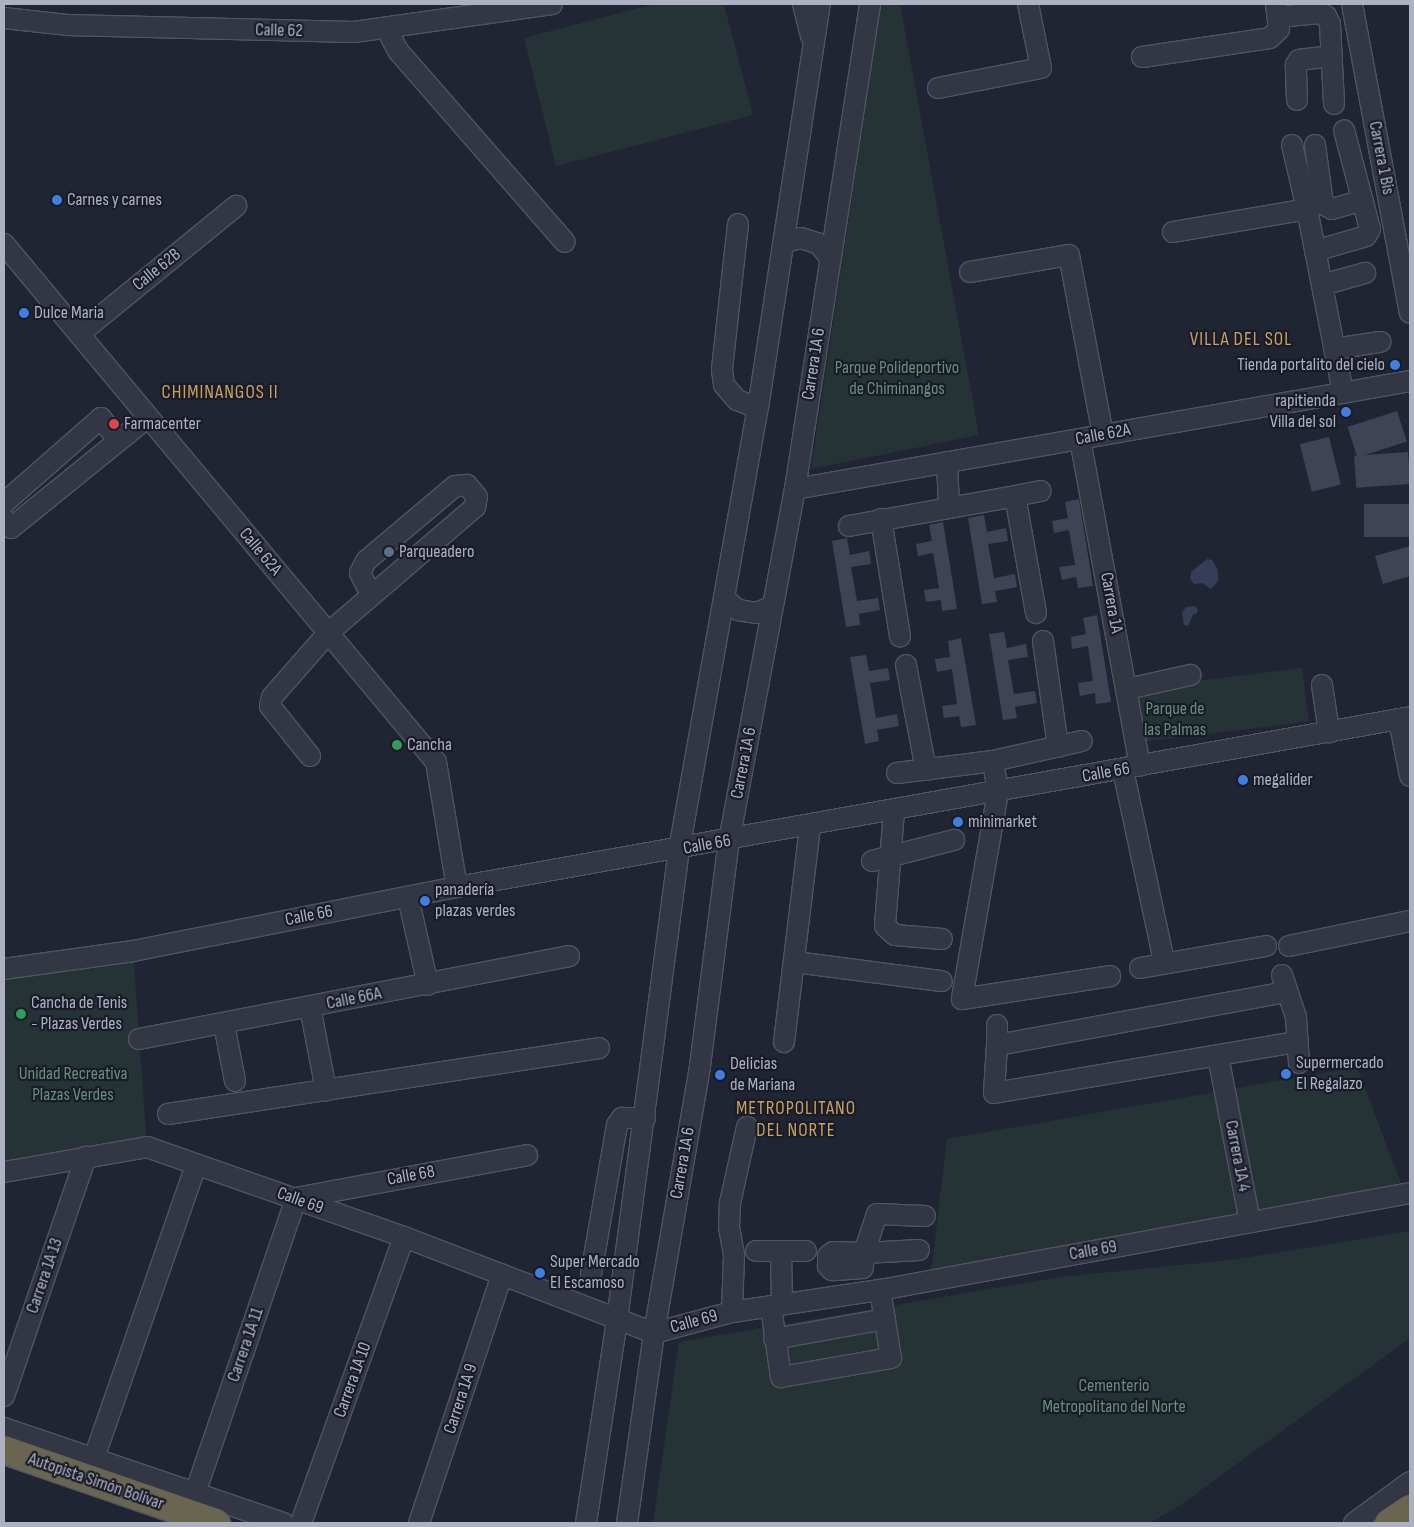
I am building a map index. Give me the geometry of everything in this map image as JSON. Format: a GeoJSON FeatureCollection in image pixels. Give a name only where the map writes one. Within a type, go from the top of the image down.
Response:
{"type":"FeatureCollection","features":[{"type":"Feature","properties":{"kind":"highway","name":"Autopista Simón Bolívar"},"geometry":{"type":"LineString","coordinates":[[4,1450],[189,1510],[216,1523]]}},
{"type":"Feature","properties":{"kind":"highway"},"geometry":{"type":"LineString","coordinates":[[1389,1523],[1410,1509]]}},
{"type":"Feature","properties":{"kind":"street","name":"Calle 62"},"geometry":{"type":"LineString","coordinates":[[4,18],[67,25],[354,32],[552,4]]}},
{"type":"Feature","properties":{"kind":"street"},"geometry":{"type":"LineString","coordinates":[[803,4],[811,29],[812,56]]}},
{"type":"Feature","properties":{"kind":"street"},"geometry":{"type":"LineString","coordinates":[[586,1523],[645,1118],[679,850],[758,408],[820,4]]}},
{"type":"Feature","properties":{"kind":"street","name":"Carrera 1A 6"},"geometry":{"type":"LineString","coordinates":[[627,1523],[654,1333],[700,1066],[729,841],[795,489],[870,4]]}},
{"type":"Feature","properties":{"kind":"street"},"geometry":{"type":"LineString","coordinates":[[938,88],[1041,68],[1028,4]]}},
{"type":"Feature","properties":{"kind":"street","name":"Carrera 1 Bis"},"geometry":{"type":"LineString","coordinates":[[1352,4],[1410,313]]}},
{"type":"Feature","properties":{"kind":"street"},"geometry":{"type":"LineString","coordinates":[[1142,57],[1270,38],[1279,29],[1277,10],[1320,13],[1326,16],[1330,24],[1334,104]]}},
{"type":"Feature","properties":{"kind":"street"},"geometry":{"type":"LineString","coordinates":[[386,28],[399,52],[565,242]]}},
{"type":"Feature","properties":{"kind":"street"},"geometry":{"type":"LineString","coordinates":[[1297,100],[1296,65],[1299,60],[1332,56]]}},
{"type":"Feature","properties":{"kind":"street"},"geometry":{"type":"LineString","coordinates":[[1315,251],[1369,233],[1363,200],[1344,130]]}},
{"type":"Feature","properties":{"kind":"street"},"geometry":{"type":"LineString","coordinates":[[1292,145],[1307,209],[1343,393]]}},
{"type":"Feature","properties":{"kind":"street"},"geometry":{"type":"LineString","coordinates":[[1315,145],[1324,204],[1332,209],[1363,200]]}},
{"type":"Feature","properties":{"kind":"street","name":"Calle 62B"},"geometry":{"type":"LineString","coordinates":[[79,334],[236,206]]}},
{"type":"Feature","properties":{"kind":"street"},"geometry":{"type":"LineString","coordinates":[[1173,232],[1307,209]]}},
{"type":"Feature","properties":{"kind":"street"},"geometry":{"type":"LineString","coordinates":[[738,224],[722,370],[724,385],[737,400],[758,408]]}},
{"type":"Feature","properties":{"kind":"street"},"geometry":{"type":"LineString","coordinates":[[784,242],[801,238],[819,244],[830,258]]}},
{"type":"Feature","properties":{"kind":"street","name":"Calle 62A"},"geometry":{"type":"LineString","coordinates":[[4,244],[436,762],[457,887]]}},
{"type":"Feature","properties":{"kind":"street"},"geometry":{"type":"LineString","coordinates":[[970,272],[1069,255],[1103,435]]}},
{"type":"Feature","properties":{"kind":"street"},"geometry":{"type":"LineString","coordinates":[[1322,285],[1365,273]]}},
{"type":"Feature","properties":{"kind":"street"},"geometry":{"type":"LineString","coordinates":[[1334,350],[1380,342]]}},
{"type":"Feature","properties":{"kind":"street","name":"Calle 62A"},"geometry":{"type":"LineString","coordinates":[[795,489],[1410,381]]}},
{"type":"Feature","properties":{"kind":"street"},"geometry":{"type":"LineString","coordinates":[[4,519],[11,528],[148,417]]}},
{"type":"Feature","properties":{"kind":"street"},"geometry":{"type":"LineString","coordinates":[[4,503],[101,418],[118,440]]}},
{"type":"Feature","properties":{"kind":"street","name":"Carrera 1A"},"geometry":{"type":"LineString","coordinates":[[1080,439],[1126,689],[1131,768],[1164,962]]}},
{"type":"Feature","properties":{"kind":"street"},"geometry":{"type":"LineString","coordinates":[[947,462],[949,506]]}},
{"type":"Feature","properties":{"kind":"street"},"geometry":{"type":"LineString","coordinates":[[310,756],[270,706],[272,696],[328,633],[475,507],[477,497],[467,485],[455,486],[366,561],[360,573],[371,595]]}},
{"type":"Feature","properties":{"kind":"street"},"geometry":{"type":"LineString","coordinates":[[849,526],[949,506],[1041,491]]}},
{"type":"Feature","properties":{"kind":"street"},"geometry":{"type":"LineString","coordinates":[[1016,496],[1036,613]]}},
{"type":"Feature","properties":{"kind":"street"},"geometry":{"type":"LineString","coordinates":[[881,519],[900,636]]}},
{"type":"Feature","properties":{"kind":"street"},"geometry":{"type":"LineString","coordinates":[[724,598],[738,610],[756,613],[773,606]]}},
{"type":"Feature","properties":{"kind":"street"},"geometry":{"type":"LineString","coordinates":[[1043,641],[1058,747]]}},
{"type":"Feature","properties":{"kind":"street"},"geometry":{"type":"LineString","coordinates":[[906,665],[926,770]]}},
{"type":"Feature","properties":{"kind":"street"},"geometry":{"type":"LineString","coordinates":[[1126,689],[1190,675]]}},
{"type":"Feature","properties":{"kind":"street"},"geometry":{"type":"LineString","coordinates":[[1322,685],[1329,732]]}},
{"type":"Feature","properties":{"kind":"street"},"geometry":{"type":"LineString","coordinates":[[1405,718],[1410,776]]}},
{"type":"Feature","properties":{"kind":"street","name":"Calle 66"},"geometry":{"type":"LineString","coordinates":[[4,969],[133,951],[457,887],[679,850],[1405,718]]}},
{"type":"Feature","properties":{"kind":"street"},"geometry":{"type":"LineString","coordinates":[[897,773],[994,762],[1082,741]]}},
{"type":"Feature","properties":{"kind":"street"},"geometry":{"type":"LineString","coordinates":[[994,762],[998,792],[962,999],[1110,976]]}},
{"type":"Feature","properties":{"kind":"street"},"geometry":{"type":"LineString","coordinates":[[894,811],[893,855],[885,926],[888,932],[942,939]]}},
{"type":"Feature","properties":{"kind":"street"},"geometry":{"type":"LineString","coordinates":[[784,1042],[810,826]]}},
{"type":"Feature","properties":{"kind":"street"},"geometry":{"type":"LineString","coordinates":[[872,861],[954,840]]}},
{"type":"Feature","properties":{"kind":"street"},"geometry":{"type":"LineString","coordinates":[[408,897],[428,985]]}},
{"type":"Feature","properties":{"kind":"street"},"geometry":{"type":"LineString","coordinates":[[1289,946],[1410,921]]}},
{"type":"Feature","properties":{"kind":"street"},"geometry":{"type":"LineString","coordinates":[[1140,968],[1164,962],[1266,946]]}},
{"type":"Feature","properties":{"kind":"street","name":"Calle 66A"},"geometry":{"type":"LineString","coordinates":[[139,1039],[428,985],[568,956]]}},
{"type":"Feature","properties":{"kind":"street"},"geometry":{"type":"LineString","coordinates":[[795,962],[942,981]]}},
{"type":"Feature","properties":{"kind":"street"},"geometry":{"type":"LineString","coordinates":[[996,1046],[1284,984],[1296,1017],[1296,1042],[1299,1063]]}},
{"type":"Feature","properties":{"kind":"street"},"geometry":{"type":"LineString","coordinates":[[310,1007],[326,1090]]}},
{"type":"Feature","properties":{"kind":"street"},"geometry":{"type":"LineString","coordinates":[[224,1024],[235,1081]]}},
{"type":"Feature","properties":{"kind":"street"},"geometry":{"type":"LineString","coordinates":[[997,1025],[994,1093],[1296,1042]]}},
{"type":"Feature","properties":{"kind":"street"},"geometry":{"type":"LineString","coordinates":[[168,1114],[599,1048]]}},
{"type":"Feature","properties":{"kind":"street","name":"Carrera 1A 4"},"geometry":{"type":"LineString","coordinates":[[1218,1056],[1250,1222]]}},
{"type":"Feature","properties":{"kind":"street"},"geometry":{"type":"LineString","coordinates":[[591,1274],[618,1125],[622,1118],[645,1118]]}},
{"type":"Feature","properties":{"kind":"street"},"geometry":{"type":"LineString","coordinates":[[732,1308],[730,1203],[747,1127]]}},
{"type":"Feature","properties":{"kind":"street","name":"Calle 69"},"geometry":{"type":"LineString","coordinates":[[4,1172],[147,1147],[404,1237],[654,1333],[732,1308],[777,1306],[871,1292],[1410,1193]]}},
{"type":"Feature","properties":{"kind":"street","name":"Calle 68"},"geometry":{"type":"LineString","coordinates":[[296,1198],[527,1156]]}},
{"type":"Feature","properties":{"kind":"street","name":"Carrera 1A 13"},"geometry":{"type":"LineString","coordinates":[[4,1396],[86,1157]]}},
{"type":"Feature","properties":{"kind":"street"},"geometry":{"type":"LineString","coordinates":[[94,1458],[196,1165]]}},
{"type":"Feature","properties":{"kind":"street"},"geometry":{"type":"LineString","coordinates":[[332,1212],[334,1190]]}},
{"type":"Feature","properties":{"kind":"street","name":"Carrera 1A 11"},"geometry":{"type":"LineString","coordinates":[[189,1510],[296,1198]]}},
{"type":"Feature","properties":{"kind":"street"},"geometry":{"type":"LineString","coordinates":[[781,1253],[774,1339],[781,1377],[891,1358],[885,1319],[871,1292],[863,1260],[878,1214],[925,1216]]}},
{"type":"Feature","properties":{"kind":"street","name":"Carrera 1A 10"},"geometry":{"type":"LineString","coordinates":[[301,1523],[404,1237]]}},
{"type":"Feature","properties":{"kind":"street"},"geometry":{"type":"LineString","coordinates":[[863,1260],[919,1250]]}},
{"type":"Feature","properties":{"kind":"street"},"geometry":{"type":"LineString","coordinates":[[756,1251],[781,1253],[806,1251]]}},
{"type":"Feature","properties":{"kind":"street","name":"Carrera 1A 9"},"geometry":{"type":"LineString","coordinates":[[419,1523],[502,1275]]}},
{"type":"Feature","properties":{"kind":"street"},"geometry":{"type":"LineString","coordinates":[[774,1339],[885,1319]]}},
{"type":"Feature","properties":{"kind":"street"},"geometry":{"type":"LineString","coordinates":[[4,1428],[94,1458],[189,1510]]}},
{"type":"Feature","properties":{"kind":"street"},"geometry":{"type":"LineString","coordinates":[[4,1460],[189,1510],[283,1523]]}},
{"type":"Feature","properties":{"kind":"street"},"geometry":{"type":"LineString","coordinates":[[1354,1523],[1410,1482]]}},
{"type":"Feature","properties":{"kind":"street"},"geometry":{"type":"LineString","coordinates":[[1405,1523],[1410,1520]]}},
{"type":"Feature","properties":{"kind":"green space"},"geometry":{"type":"Polygon","coordinates":[[[654,4],[724,4],[753,115],[556,166],[524,38],[654,4]]]}},
{"type":"Feature","properties":{"kind":"green space","name":"Parque Polideportivo de Chiminangos"},"geometry":{"type":"Polygon","coordinates":[[[881,4],[900,4],[979,435],[811,469],[881,4]]]}},
{"type":"Feature","properties":{"kind":"green space","name":"Parque de las Palmas"},"geometry":{"type":"Polygon","coordinates":[[[1302,668],[1309,722],[1142,742],[1135,688],[1302,668]]]}},
{"type":"Feature","properties":{"kind":"green space","name":"Unidad Recreativa Plazas Verdes"},"geometry":{"type":"Polygon","coordinates":[[[133,951],[147,1147],[4,1172],[4,969],[133,951]]]}},
{"type":"Feature","properties":{"kind":"green space"},"geometry":{"type":"Polygon","coordinates":[[[1357,1067],[1405,1194],[930,1281],[947,1139],[1357,1067]]]}},
{"type":"Feature","properties":{"kind":"green space","name":"Cementerio Metropolitano del Norte"},"geometry":{"type":"Polygon","coordinates":[[[1410,1231],[1410,1338],[1179,1506],[1149,1523],[653,1523],[679,1342],[1061,1277],[1231,1260],[1410,1231]]]}},
{"type":"Feature","properties":{"kind":"water"},"geometry":{"type":"Polygon","coordinates":[[[1207,559],[1212,560],[1217,568],[1219,580],[1211,589],[1202,583],[1194,584],[1190,579],[1191,572],[1207,559]]]}},
{"type":"Feature","properties":{"kind":"water"},"geometry":{"type":"Polygon","coordinates":[[[1194,606],[1198,609],[1197,613],[1193,615],[1188,626],[1184,625],[1182,613],[1186,607],[1194,606]]]}},
{"type":"Feature","properties":{"kind":"building"},"geometry":{"type":"Polygon","coordinates":[[[1397,411],[1407,441],[1357,458],[1348,427],[1397,411]]]}},
{"type":"Feature","properties":{"kind":"building"},"geometry":{"type":"Polygon","coordinates":[[[1329,437],[1341,485],[1312,492],[1300,444],[1329,437]]]}},
{"type":"Feature","properties":{"kind":"building"},"geometry":{"type":"Polygon","coordinates":[[[1408,452],[1410,484],[1356,488],[1354,456],[1408,452]]]}},
{"type":"Feature","properties":{"kind":"building"},"geometry":{"type":"Polygon","coordinates":[[[1079,499],[1093,586],[1078,588],[1076,577],[1062,580],[1059,567],[1075,565],[1069,530],[1054,533],[1052,521],[1068,518],[1065,502],[1079,499]]]}},
{"type":"Feature","properties":{"kind":"building"},"geometry":{"type":"Polygon","coordinates":[[[1364,504],[1410,504],[1410,537],[1364,537],[1364,504]]]}},
{"type":"Feature","properties":{"kind":"building"},"geometry":{"type":"Polygon","coordinates":[[[984,515],[987,532],[1006,528],[1008,541],[988,544],[994,578],[1015,574],[1017,587],[995,591],[997,602],[982,604],[968,518],[984,515]]]}},
{"type":"Feature","properties":{"kind":"building"},"geometry":{"type":"Polygon","coordinates":[[[943,522],[957,609],[942,611],[941,600],[926,602],[924,590],[939,588],[933,553],[918,556],[916,544],[932,541],[929,525],[943,522]]]}},
{"type":"Feature","properties":{"kind":"building"},"geometry":{"type":"Polygon","coordinates":[[[847,538],[850,555],[869,551],[871,564],[851,567],[857,601],[878,598],[880,610],[859,614],[860,625],[846,627],[832,541],[847,538]]]}},
{"type":"Feature","properties":{"kind":"building"},"geometry":{"type":"Polygon","coordinates":[[[1410,546],[1410,576],[1383,584],[1375,556],[1410,546]]]}},
{"type":"Feature","properties":{"kind":"building"},"geometry":{"type":"Polygon","coordinates":[[[1097,615],[1111,702],[1096,704],[1095,693],[1080,696],[1078,683],[1093,681],[1088,646],[1072,649],[1071,637],[1086,634],[1083,618],[1097,615]]]}},
{"type":"Feature","properties":{"kind":"building"},"geometry":{"type":"Polygon","coordinates":[[[1004,632],[1007,648],[1026,644],[1028,657],[1008,660],[1014,694],[1035,691],[1037,703],[1015,707],[1017,718],[1003,720],[989,634],[1004,632]]]}},
{"type":"Feature","properties":{"kind":"building"},"geometry":{"type":"Polygon","coordinates":[[[961,638],[976,725],[961,727],[959,716],[944,718],[942,706],[957,704],[952,669],[937,672],[935,659],[950,657],[948,641],[961,638]]]}},
{"type":"Feature","properties":{"kind":"building"},"geometry":{"type":"Polygon","coordinates":[[[866,655],[869,671],[888,668],[890,680],[870,683],[876,718],[897,714],[899,726],[877,730],[879,741],[865,744],[850,657],[866,655]]]}},
{"type":"Feature","properties":{"kind":"place","name":"Carnes y carnes"},"geometry":{"type":"Point","coordinates":[57,200]}},
{"type":"Feature","properties":{"kind":"place","name":"Dulce Maria"},"geometry":{"type":"Point","coordinates":[24,313]}},
{"type":"Feature","properties":{"kind":"place","name":"Tienda portalito del cielo"},"geometry":{"type":"Point","coordinates":[1395,365]}},
{"type":"Feature","properties":{"kind":"place","name":"rapitienda Villa del sol"},"geometry":{"type":"Point","coordinates":[1346,412]}},
{"type":"Feature","properties":{"kind":"place","name":"Farmacenter"},"geometry":{"type":"Point","coordinates":[114,424]}},
{"type":"Feature","properties":{"kind":"place","name":"Parqueadero"},"geometry":{"type":"Point","coordinates":[389,552]}},
{"type":"Feature","properties":{"kind":"place","name":"Cancha"},"geometry":{"type":"Point","coordinates":[397,745]}},
{"type":"Feature","properties":{"kind":"place","name":"megalider"},"geometry":{"type":"Point","coordinates":[1243,780]}},
{"type":"Feature","properties":{"kind":"place","name":"minimarket"},"geometry":{"type":"Point","coordinates":[958,822]}},
{"type":"Feature","properties":{"kind":"place","name":"panadería plazas verdes"},"geometry":{"type":"Point","coordinates":[425,901]}},
{"type":"Feature","properties":{"kind":"place","name":"Cancha de Tenis - Plazas Verdes"},"geometry":{"type":"Point","coordinates":[21,1014]}},
{"type":"Feature","properties":{"kind":"place","name":"Supermercado El Regalazo"},"geometry":{"type":"Point","coordinates":[1286,1074]}},
{"type":"Feature","properties":{"kind":"place","name":"Delicias de Mariana"},"geometry":{"type":"Point","coordinates":[720,1075]}},
{"type":"Feature","properties":{"kind":"place","name":"Super Mercado El Escamoso"},"geometry":{"type":"Point","coordinates":[540,1273]}},
{"type":"Feature","properties":{"kind":"district","name":"VILLA DEL SOL"},"geometry":{"type":"Point","coordinates":[1241,340]}},
{"type":"Feature","properties":{"kind":"district","name":"CHIMINANGOS II"},"geometry":{"type":"Point","coordinates":[220,393]}},
{"type":"Feature","properties":{"kind":"district","name":"METROPOLITANO DEL NORTE"},"geometry":{"type":"Point","coordinates":[796,1120]}}]}
